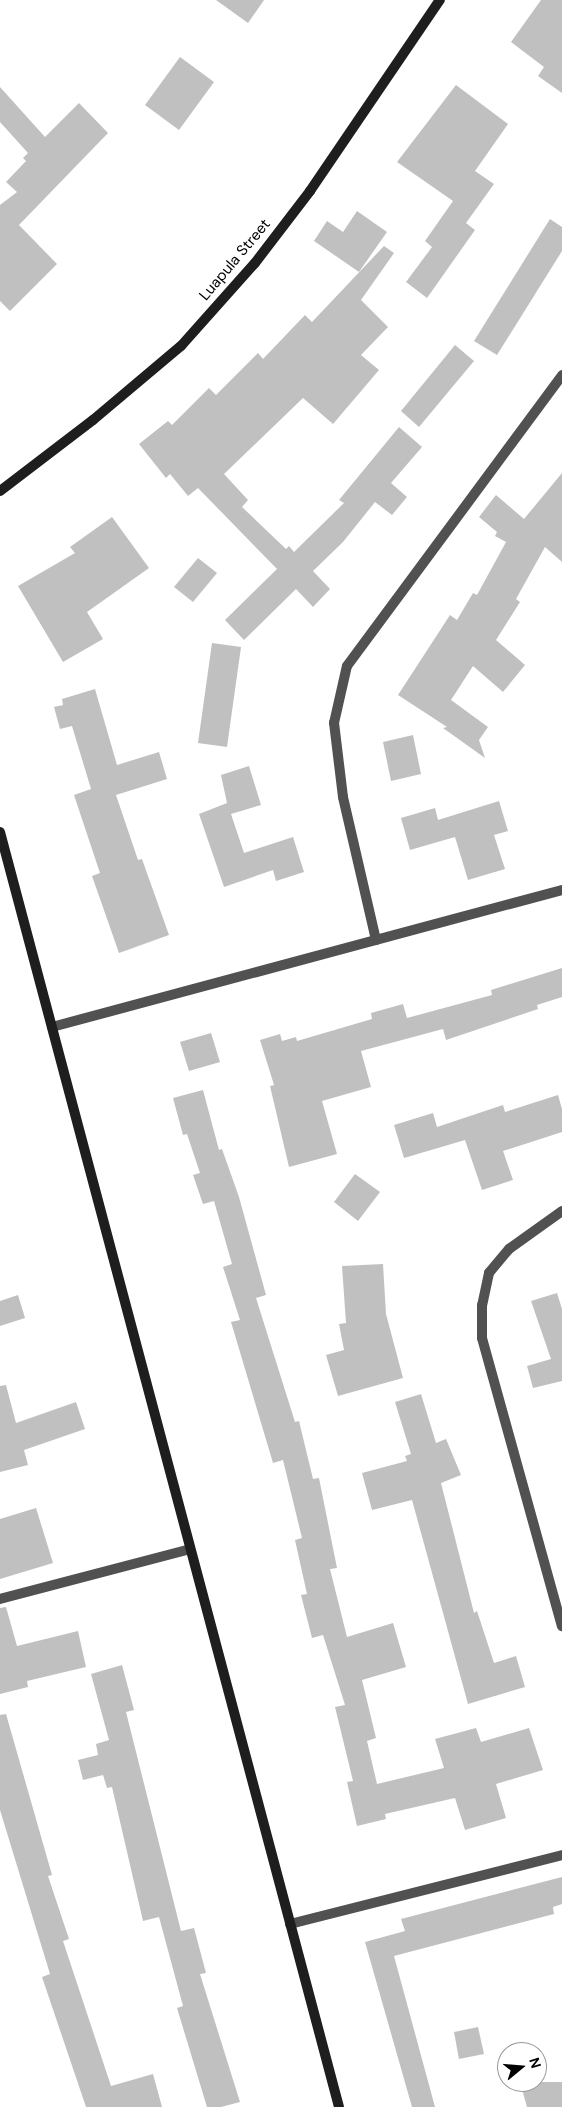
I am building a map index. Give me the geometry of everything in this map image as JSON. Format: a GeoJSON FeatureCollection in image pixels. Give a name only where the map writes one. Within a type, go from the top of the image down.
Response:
{"type":"FeatureCollection","features":[{"type":"Feature","properties":{"kind":"street","name":"Luapula Street"},"geometry":{"type":"LineString","coordinates":[[0,491],[93,420],[181,346],[242,277],[310,191],[440,0]]}},
{"type":"Feature","properties":{"kind":"street"},"geometry":{"type":"LineString","coordinates":[[376,940],[343,797],[334,723],[346,666],[562,374]]}},
{"type":"Feature","properties":{"kind":"street"},"geometry":{"type":"LineString","coordinates":[[0,832],[339,2107]]}},
{"type":"Feature","properties":{"kind":"street"},"geometry":{"type":"LineString","coordinates":[[52,1027],[562,890]]}},
{"type":"Feature","properties":{"kind":"street"},"geometry":{"type":"LineString","coordinates":[[562,1211],[509,1249],[489,1273],[482,1321],[482,1338],[562,1626]]}},
{"type":"Feature","properties":{"kind":"street"},"geometry":{"type":"LineString","coordinates":[[0,1599],[190,1549]]}},
{"type":"Feature","properties":{"kind":"street"},"geometry":{"type":"LineString","coordinates":[[290,1924],[562,1855]]}},
{"type":"Feature","properties":{"kind":"building"},"geometry":{"type":"Polygon","coordinates":[[[216,0],[264,0],[248,23],[216,0]]]}},
{"type":"Feature","properties":{"kind":"building"},"geometry":{"type":"Polygon","coordinates":[[[541,0],[562,0],[562,93],[538,76],[544,67],[511,42],[541,0]]]}},
{"type":"Feature","properties":{"kind":"building"},"geometry":{"type":"Polygon","coordinates":[[[180,57],[214,82],[179,130],[145,105],[180,57]]]}},
{"type":"Feature","properties":{"kind":"building"},"geometry":{"type":"Polygon","coordinates":[[[456,85],[508,124],[475,171],[494,184],[466,223],[475,230],[427,298],[406,282],[432,247],[425,241],[453,201],[397,162],[456,85]]]}},
{"type":"Feature","properties":{"kind":"building"},"geometry":{"type":"Polygon","coordinates":[[[0,87],[45,137],[79,103],[108,133],[19,225],[57,264],[10,311],[0,301],[0,205],[17,192],[6,182],[26,161],[23,158],[28,153],[0,122],[0,87]]]}},
{"type":"Feature","properties":{"kind":"building"},"geometry":{"type":"Polygon","coordinates":[[[357,211],[387,232],[359,272],[314,241],[327,221],[343,232],[357,211]]]}},
{"type":"Feature","properties":{"kind":"building"},"geometry":{"type":"Polygon","coordinates":[[[550,219],[562,227],[562,251],[497,355],[474,341],[550,219]]]}},
{"type":"Feature","properties":{"kind":"building"},"geometry":{"type":"Polygon","coordinates":[[[384,246],[394,253],[361,300],[388,327],[361,355],[379,370],[333,424],[303,398],[224,474],[248,500],[242,507],[286,549],[289,546],[294,552],[344,503],[339,500],[399,427],[422,447],[391,483],[407,497],[392,515],[375,502],[343,542],[313,571],[330,589],[313,607],[296,589],[244,640],[225,620],[277,569],[198,488],[188,496],[170,474],[166,478],[139,444],[168,421],[172,425],[209,388],[216,395],[258,353],[263,359],[305,315],[312,322],[384,246]]]}},
{"type":"Feature","properties":{"kind":"building"},"geometry":{"type":"Polygon","coordinates":[[[455,345],[474,361],[419,427],[401,411],[455,345]]]}},
{"type":"Feature","properties":{"kind":"building"},"geometry":{"type":"Polygon","coordinates":[[[562,473],[562,562],[545,547],[516,599],[520,602],[496,640],[525,665],[503,692],[473,666],[451,700],[488,727],[479,740],[485,758],[443,728],[447,727],[398,695],[450,615],[457,620],[473,593],[477,595],[506,542],[495,536],[497,532],[479,517],[496,495],[524,519],[562,473]]]}},
{"type":"Feature","properties":{"kind":"building"},"geometry":{"type":"Polygon","coordinates":[[[112,517],[149,568],[87,612],[103,639],[63,662],[18,586],[75,553],[70,547],[112,517]]]}},
{"type":"Feature","properties":{"kind":"building"},"geometry":{"type":"Polygon","coordinates":[[[198,558],[217,573],[193,602],[174,587],[198,558]]]}},
{"type":"Feature","properties":{"kind":"building"},"geometry":{"type":"Polygon","coordinates":[[[212,643],[241,647],[227,747],[198,743],[212,643]]]}},
{"type":"Feature","properties":{"kind":"building"},"geometry":{"type":"Polygon","coordinates":[[[95,689],[117,765],[159,752],[167,779],[116,795],[138,860],[142,859],[169,935],[119,953],[92,876],[100,873],[74,795],[91,789],[72,726],[60,729],[54,707],[63,705],[62,699],[95,689]]]}},
{"type":"Feature","properties":{"kind":"building"},"geometry":{"type":"Polygon","coordinates":[[[413,735],[421,774],[391,781],[383,742],[413,735]]]}},
{"type":"Feature","properties":{"kind":"building"},"geometry":{"type":"Polygon","coordinates":[[[249,766],[261,805],[231,814],[244,853],[293,837],[304,872],[276,881],[273,870],[224,887],[199,814],[227,803],[221,775],[249,766]]]}},
{"type":"Feature","properties":{"kind":"building"},"geometry":{"type":"Polygon","coordinates":[[[499,801],[508,831],[494,835],[505,869],[468,880],[455,837],[410,850],[401,818],[435,808],[438,820],[499,801]]]}},
{"type":"Feature","properties":{"kind":"building"},"geometry":{"type":"Polygon","coordinates":[[[562,968],[562,997],[537,1005],[538,1009],[446,1040],[443,1029],[361,1051],[371,1087],[322,1101],[337,1154],[289,1167],[270,1086],[274,1085],[260,1040],[280,1034],[282,1041],[296,1037],[297,1041],[372,1019],[371,1013],[403,1004],[407,1018],[492,995],[491,990],[562,968]]]}},
{"type":"Feature","properties":{"kind":"building"},"geometry":{"type":"Polygon","coordinates":[[[211,1033],[220,1062],[189,1071],[180,1042],[211,1033]]]}},
{"type":"Feature","properties":{"kind":"building"},"geometry":{"type":"Polygon","coordinates":[[[203,1090],[219,1150],[222,1149],[239,1197],[266,1295],[256,1298],[295,1422],[299,1421],[313,1479],[319,1478],[337,1568],[330,1569],[347,1637],[393,1623],[406,1667],[362,1680],[376,1738],[367,1741],[377,1784],[444,1768],[435,1739],[476,1728],[481,1742],[529,1728],[543,1770],[496,1784],[506,1818],[465,1830],[455,1798],[385,1814],[386,1819],[357,1826],[347,1782],[353,1781],[335,1707],[345,1705],[323,1635],[312,1638],[301,1595],[307,1594],[295,1540],[302,1538],[283,1460],[273,1463],[231,1322],[240,1320],[223,1267],[232,1264],[214,1201],[203,1204],[193,1175],[200,1173],[187,1134],[183,1135],[173,1098],[203,1090]]]}},
{"type":"Feature","properties":{"kind":"building"},"geometry":{"type":"Polygon","coordinates":[[[558,1095],[562,1109],[562,1132],[503,1151],[513,1180],[482,1190],[465,1140],[404,1158],[394,1125],[433,1113],[437,1127],[503,1105],[505,1112],[558,1095]]]}},
{"type":"Feature","properties":{"kind":"building"},"geometry":{"type":"Polygon","coordinates":[[[355,1174],[380,1192],[358,1221],[334,1202],[355,1174]]]}},
{"type":"Feature","properties":{"kind":"building"},"geometry":{"type":"Polygon","coordinates":[[[383,1264],[386,1314],[403,1378],[338,1396],[326,1355],[344,1350],[339,1324],[346,1323],[342,1266],[383,1264]]]}},
{"type":"Feature","properties":{"kind":"building"},"geometry":{"type":"Polygon","coordinates":[[[557,1293],[562,1309],[562,1381],[533,1388],[527,1366],[551,1359],[531,1301],[557,1293]]]}},
{"type":"Feature","properties":{"kind":"building"},"geometry":{"type":"Polygon","coordinates":[[[18,1295],[25,1318],[0,1326],[0,1301],[18,1295]]]}},
{"type":"Feature","properties":{"kind":"building"},"geometry":{"type":"Polygon","coordinates":[[[6,1385],[16,1423],[76,1402],[85,1429],[24,1450],[28,1465],[0,1472],[0,1386],[6,1385]]]}},
{"type":"Feature","properties":{"kind":"building"},"geometry":{"type":"Polygon","coordinates":[[[421,1394],[436,1443],[446,1439],[461,1475],[441,1483],[474,1613],[477,1611],[494,1663],[516,1656],[525,1687],[468,1704],[412,1500],[372,1510],[362,1473],[407,1461],[405,1456],[411,1454],[395,1402],[421,1394]]]}},
{"type":"Feature","properties":{"kind":"building"},"geometry":{"type":"Polygon","coordinates":[[[36,1508],[53,1563],[0,1579],[0,1519],[36,1508]]]}},
{"type":"Feature","properties":{"kind":"building"},"geometry":{"type":"Polygon","coordinates":[[[6,1607],[17,1646],[78,1631],[86,1667],[27,1681],[28,1687],[0,1694],[0,1608],[6,1607]]]}},
{"type":"Feature","properties":{"kind":"building"},"geometry":{"type":"Polygon","coordinates":[[[122,1665],[134,1710],[126,1712],[181,1931],[194,1928],[206,1973],[200,1974],[240,2102],[221,2107],[207,2107],[177,2008],[183,2006],[159,1917],[143,1921],[112,1787],[107,1788],[103,1775],[83,1780],[78,1760],[98,1755],[96,1744],[109,1740],[91,1674],[122,1665]]]}},
{"type":"Feature","properties":{"kind":"building"},"geometry":{"type":"Polygon","coordinates":[[[6,1714],[52,1875],[48,1876],[69,1939],[63,1941],[111,2086],[153,2074],[162,2107],[86,2107],[42,1977],[50,1974],[0,1810],[0,1715],[6,1714]]]}},
{"type":"Feature","properties":{"kind":"building"},"geometry":{"type":"Polygon","coordinates":[[[562,1877],[562,1904],[553,1907],[554,1914],[394,1956],[435,2107],[412,2107],[365,1942],[405,1931],[401,1919],[562,1877]]]}},
{"type":"Feature","properties":{"kind":"building"},"geometry":{"type":"Polygon","coordinates":[[[478,2027],[484,2054],[459,2059],[454,2032],[478,2027]]]}},
{"type":"Feature","properties":{"kind":"building"},"geometry":{"type":"Polygon","coordinates":[[[547,2082],[562,2082],[562,2107],[527,2107],[523,2092],[547,2092],[547,2082]]]}}]}
